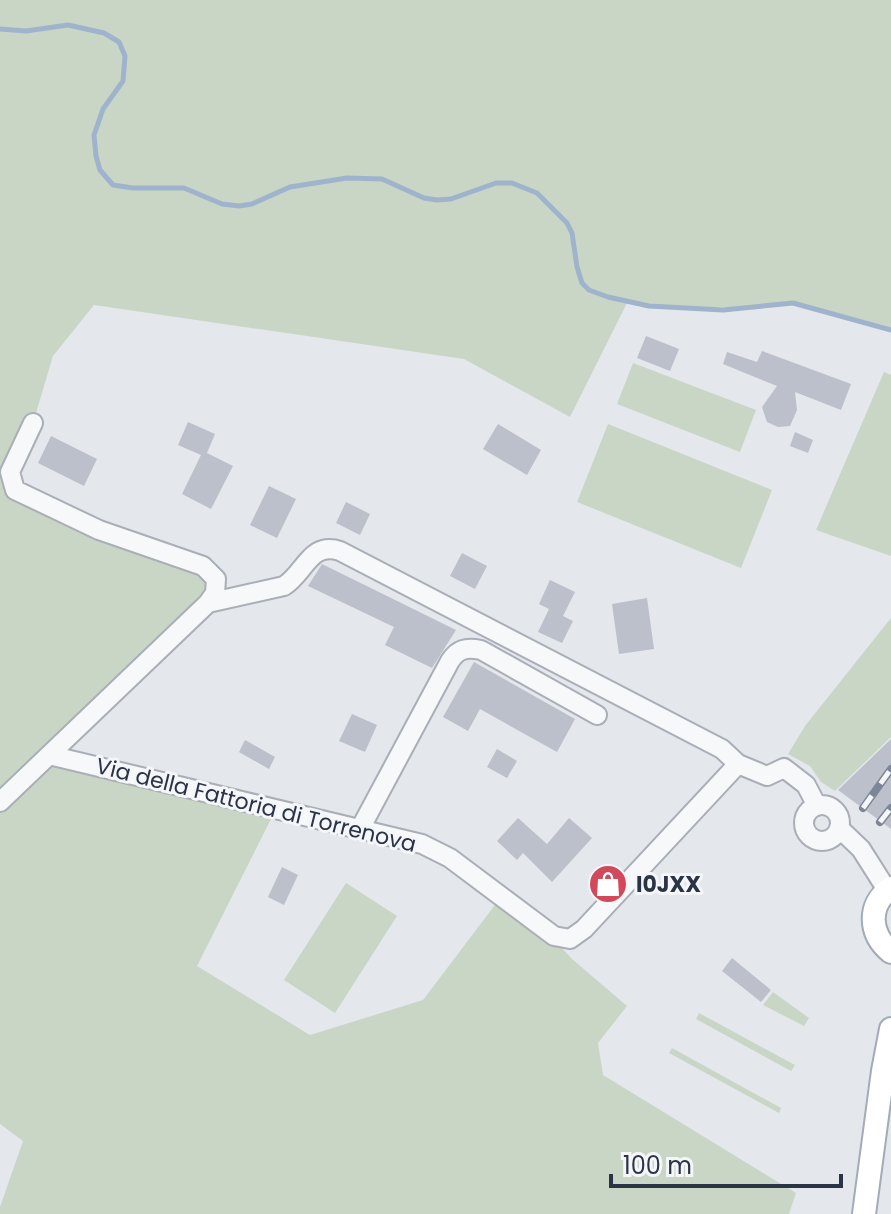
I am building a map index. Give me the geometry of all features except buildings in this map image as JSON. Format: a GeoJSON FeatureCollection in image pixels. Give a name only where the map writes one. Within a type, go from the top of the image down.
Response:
{"type":"FeatureCollection","features":[{"type":"Feature","properties":{"kind":"main road"},"geometry":{"type":"LineString","coordinates":[[889,889],[877,904],[873,919],[877,936],[891,952]]}},
{"type":"Feature","properties":{"kind":"main road"},"geometry":{"type":"LineString","coordinates":[[864,1214],[891,1029]]}},
{"type":"Feature","properties":{"kind":"street"},"geometry":{"type":"LineString","coordinates":[[0,802],[215,593],[216,579],[203,566],[99,530],[15,490],[10,472],[33,423]]}},
{"type":"Feature","properties":{"kind":"street"},"geometry":{"type":"LineString","coordinates":[[208,603],[276,589],[289,583],[314,554],[328,548],[335,549],[722,749],[738,764],[767,776],[784,768],[806,785],[817,806]]}},
{"type":"Feature","properties":{"kind":"street"},"geometry":{"type":"LineString","coordinates":[[360,829],[450,661],[459,650],[481,650],[597,715]]}},
{"type":"Feature","properties":{"kind":"street","name":"Via della Fattoria di Torrenova"},"geometry":{"type":"LineString","coordinates":[[49,755],[422,844],[450,858],[545,931],[566,939],[584,929],[738,764]]}},
{"type":"Feature","properties":{"kind":"street"},"geometry":{"type":"LineString","coordinates":[[839,828],[827,840],[815,840],[808,835],[805,817],[817,806],[827,806],[835,812],[839,828],[861,849],[889,889]]}},
{"type":"Feature","properties":{"kind":"green space"},"geometry":{"type":"Polygon","coordinates":[[[0,0],[891,0],[891,331],[793,303],[760,307],[682,308],[627,303],[570,417],[464,359],[94,305],[53,356],[33,423],[15,459],[15,490],[216,579],[196,614],[50,754],[276,809],[197,966],[310,1035],[423,1000],[501,897],[549,934],[572,959],[627,1006],[598,1043],[603,1075],[796,1193],[789,1214],[0,1214],[23,1141],[0,1124],[0,0]]]}},
{"type":"Feature","properties":{"kind":"green space"},"geometry":{"type":"Polygon","coordinates":[[[633,363],[756,410],[740,452],[617,404],[633,363]]]}},
{"type":"Feature","properties":{"kind":"green space"},"geometry":{"type":"Polygon","coordinates":[[[884,372],[891,375],[891,556],[816,530],[884,372]]]}},
{"type":"Feature","properties":{"kind":"green space"},"geometry":{"type":"Polygon","coordinates":[[[608,424],[772,490],[741,568],[577,502],[608,424]]]}},
{"type":"Feature","properties":{"kind":"green space"},"geometry":{"type":"Polygon","coordinates":[[[891,618],[891,737],[835,791],[821,782],[810,766],[788,754],[805,726],[891,618]]]}},
{"type":"Feature","properties":{"kind":"green space"},"geometry":{"type":"Polygon","coordinates":[[[346,883],[397,916],[335,1013],[284,980],[346,883]]]}},
{"type":"Feature","properties":{"kind":"green space"},"geometry":{"type":"Polygon","coordinates":[[[773,992],[809,1018],[804,1026],[763,1005],[773,992]]]}},
{"type":"Feature","properties":{"kind":"green space"},"geometry":{"type":"Polygon","coordinates":[[[699,1013],[795,1065],[791,1071],[696,1019],[699,1013]]]}},
{"type":"Feature","properties":{"kind":"green space"},"geometry":{"type":"Polygon","coordinates":[[[672,1048],[781,1108],[779,1113],[669,1053],[672,1048]]]}},
{"type":"Feature","properties":{"kind":"waterway"},"geometry":{"type":"LineString","coordinates":[[0,29],[26,31],[68,25],[104,33],[119,42],[125,56],[123,81],[103,109],[94,135],[100,170],[113,185],[184,188],[222,204],[239,206],[252,204],[290,187],[347,178],[382,179],[424,198],[437,200],[451,199],[496,183],[512,183],[537,193],[567,223],[572,233],[582,283],[589,290],[649,306],[723,310],[793,303],[891,330]]}},
{"type":"Feature","properties":{"kind":"railway"},"geometry":{"type":"LineString","coordinates":[[863,808],[891,769]]}},
{"type":"Feature","properties":{"kind":"railway"},"geometry":{"type":"LineString","coordinates":[[880,822],[891,808]]}},
{"type":"Feature","properties":{"kind":"place","name":"I0JXX"},"geometry":{"type":"Point","coordinates":[608,884]}}]}
